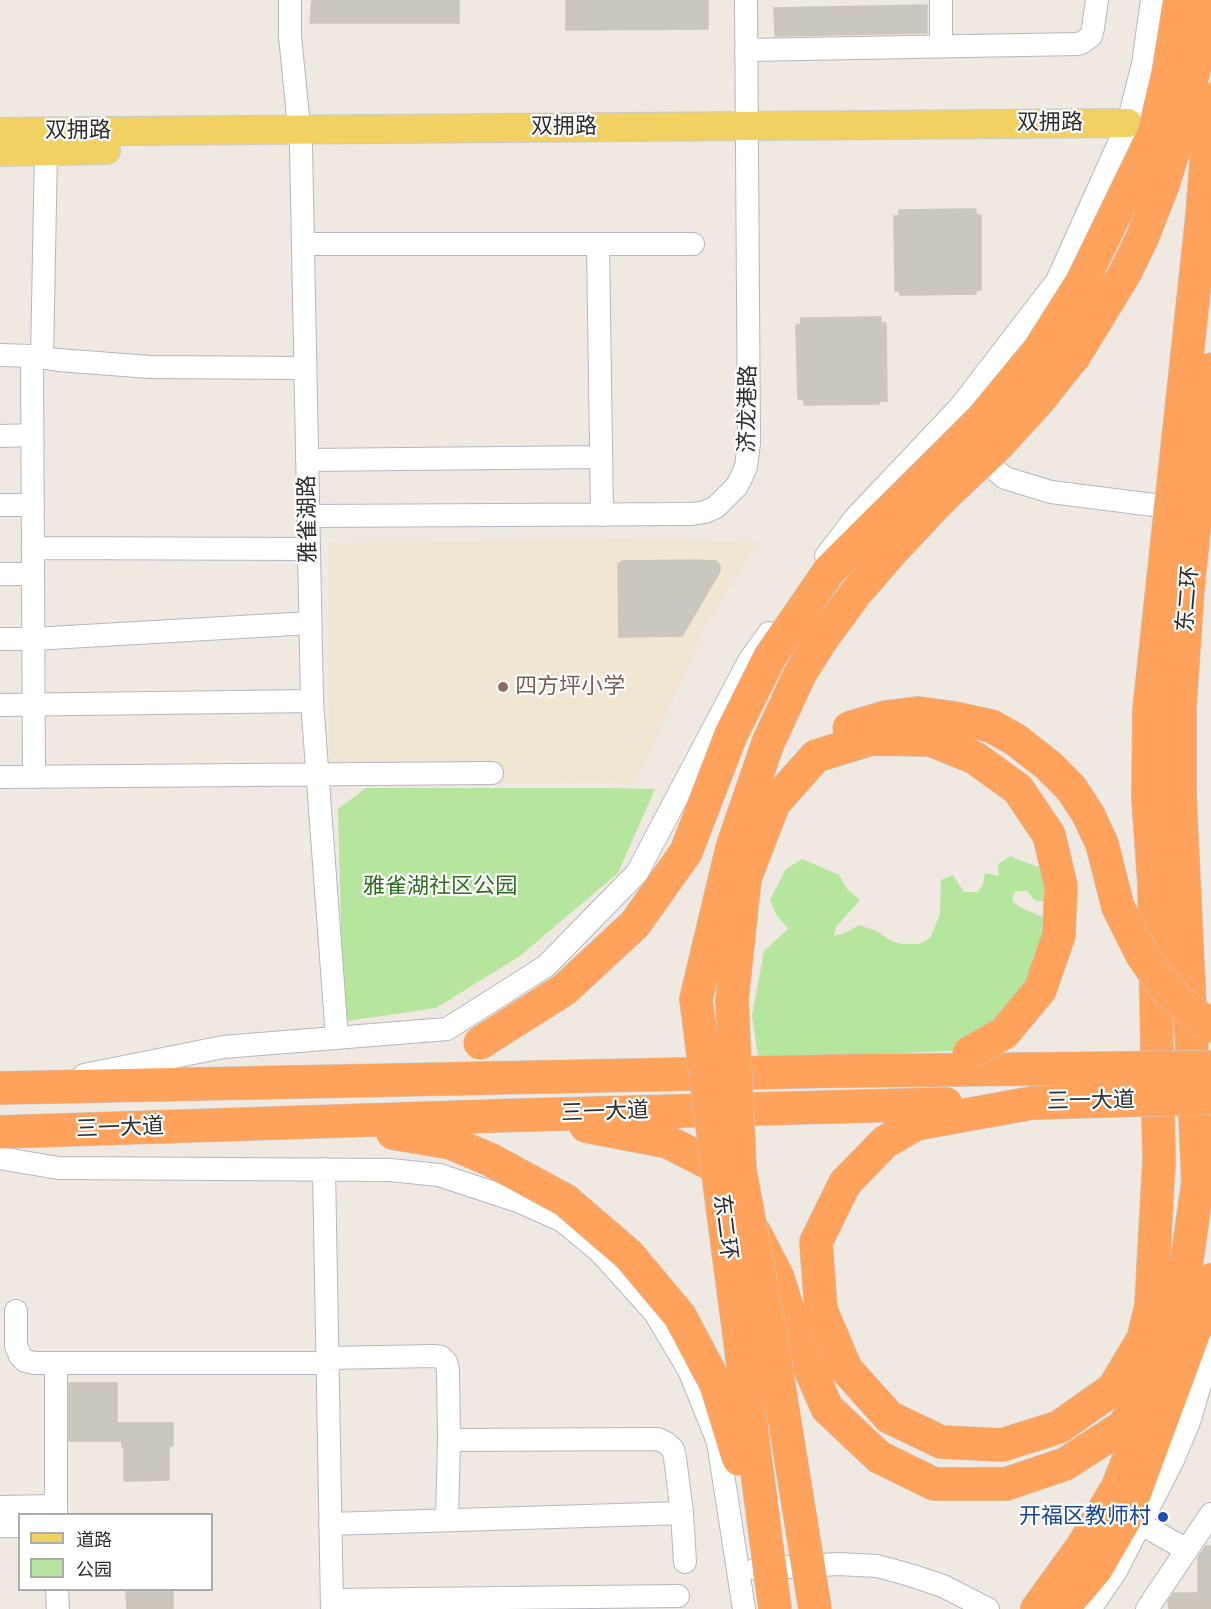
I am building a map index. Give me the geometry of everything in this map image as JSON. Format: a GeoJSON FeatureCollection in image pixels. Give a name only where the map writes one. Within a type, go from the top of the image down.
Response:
{"type":"FeatureCollection","features":[{"type":"Feature","properties":{"kind":"highway"},"geometry":{"type":"LineString","coordinates":[[261,1083],[436,1074],[565,989],[634,924],[686,852],[731,735],[770,657],[829,571],[982,419],[1039,350],[1082,282],[1154,134],[1168,74],[1180,0]]}},
{"type":"Feature","properties":{"kind":"highway"},"geometry":{"type":"LineString","coordinates":[[732,848],[768,743],[800,674],[822,639],[855,594],[893,550],[942,498],[999,444],[1039,400],[1075,355],[1125,273],[1143,236],[1168,171],[1187,104],[1210,0]]}},
{"type":"Feature","properties":{"kind":"highway"},"geometry":{"type":"LineString","coordinates":[[1032,1103],[916,1124],[885,1142],[844,1183],[816,1242],[821,1310],[846,1369],[889,1417],[941,1442],[1002,1445],[1059,1427],[1113,1389],[1143,1339],[1150,1306],[1159,1161],[1155,896],[1148,798],[1149,710],[1202,216],[1211,99]]}},
{"type":"Feature","properties":{"kind":"highway","name":"东二环"},"geometry":{"type":"LineString","coordinates":[[1197,1283],[1198,1182],[1180,795],[1180,706],[1188,588],[1211,369]]}},
{"type":"Feature","properties":{"kind":"highway"},"geometry":{"type":"LineString","coordinates":[[732,848],[778,774],[806,751],[848,728],[886,717],[918,713],[991,726],[1016,740],[1071,788],[1088,814],[1102,844],[1118,907],[1142,955],[1163,985],[1182,1004],[1211,1026]]}},
{"type":"Feature","properties":{"kind":"highway"},"geometry":{"type":"LineString","coordinates":[[815,1609],[741,1170],[732,1000],[745,879],[774,803],[816,756],[871,739],[932,740],[975,758],[1018,789],[1049,835],[1061,886],[1059,935],[1040,990],[1004,1033],[969,1053],[838,1071]]}},
{"type":"Feature","properties":{"kind":"highway","name":"东二环"},"geometry":{"type":"LineString","coordinates":[[732,848],[696,999],[775,1609]]}},
{"type":"Feature","properties":{"kind":"highway","name":"三一大道"},"geometry":{"type":"LineString","coordinates":[[9,1088],[838,1071],[1211,1067]]}},
{"type":"Feature","properties":{"kind":"highway","name":"三一大道"},"geometry":{"type":"LineString","coordinates":[[0,1132],[525,1115],[1211,1098]]}},
{"type":"Feature","properties":{"kind":"highway"},"geometry":{"type":"LineString","coordinates":[[525,1115],[668,1142],[723,1170],[778,1278],[797,1339],[827,1408],[879,1457],[934,1484],[1006,1484],[1065,1464],[1124,1426],[1177,1329]]}},
{"type":"Feature","properties":{"kind":"highway"},"geometry":{"type":"LineString","coordinates":[[292,1123],[396,1134],[451,1143],[491,1160],[565,1200],[629,1255],[680,1316],[716,1384],[738,1454],[758,1609]]}},
{"type":"Feature","properties":{"kind":"highway"},"geometry":{"type":"LineString","coordinates":[[1037,1609],[1082,1547],[1117,1488],[1154,1396],[1177,1329],[1197,1283]]}},
{"type":"Feature","properties":{"kind":"highway"},"geometry":{"type":"LineString","coordinates":[[1062,1609],[1096,1569],[1125,1520],[1199,1319],[1197,1283]]}},
{"type":"Feature","properties":{"kind":"main road","name":"双拥路"},"geometry":{"type":"LineString","coordinates":[[0,132],[301,138],[1125,131]]}},
{"type":"Feature","properties":{"kind":"main road","name":"双拥路"},"geometry":{"type":"LineString","coordinates":[[0,152],[301,138]]}},
{"type":"Feature","properties":{"kind":"street","name":"雅雀湖路"},"geometry":{"type":"LineString","coordinates":[[290,0],[290,36],[301,138],[312,701],[337,1038]]}},
{"type":"Feature","properties":{"kind":"street","name":"济龙港路"},"geometry":{"type":"LineString","coordinates":[[308,516],[692,514],[716,507],[737,486],[746,467],[749,443],[746,0]]}},
{"type":"Feature","properties":{"kind":"street"},"geometry":{"type":"LineString","coordinates":[[941,0],[941,46]]}},
{"type":"Feature","properties":{"kind":"street"},"geometry":{"type":"LineString","coordinates":[[746,50],[1078,44],[1091,36],[1097,0]]}},
{"type":"Feature","properties":{"kind":"street"},"geometry":{"type":"LineString","coordinates":[[9,1088],[223,1047],[447,1029],[546,966],[637,873],[749,661],[856,517],[960,406],[1057,281],[1125,131],[1143,64],[1152,0]]}},
{"type":"Feature","properties":{"kind":"street"},"geometry":{"type":"LineString","coordinates":[[34,777],[32,435],[46,151]]}},
{"type":"Feature","properties":{"kind":"street"},"geometry":{"type":"LineString","coordinates":[[303,244],[693,244]]}},
{"type":"Feature","properties":{"kind":"street"},"geometry":{"type":"LineString","coordinates":[[598,244],[602,515]]}},
{"type":"Feature","properties":{"kind":"street"},"geometry":{"type":"LineString","coordinates":[[0,355],[150,367],[305,368]]}},
{"type":"Feature","properties":{"kind":"street"},"geometry":{"type":"LineString","coordinates":[[942,425],[1005,478],[1051,492],[1211,512]]}},
{"type":"Feature","properties":{"kind":"street"},"geometry":{"type":"LineString","coordinates":[[0,436],[32,435]]}},
{"type":"Feature","properties":{"kind":"street"},"geometry":{"type":"LineString","coordinates":[[307,459],[601,457]]}},
{"type":"Feature","properties":{"kind":"street"},"geometry":{"type":"LineString","coordinates":[[0,505],[33,505]]}},
{"type":"Feature","properties":{"kind":"street"},"geometry":{"type":"LineString","coordinates":[[33,548],[309,549]]}},
{"type":"Feature","properties":{"kind":"street"},"geometry":{"type":"LineString","coordinates":[[0,574],[33,574]]}},
{"type":"Feature","properties":{"kind":"street"},"geometry":{"type":"LineString","coordinates":[[0,639],[310,624]]}},
{"type":"Feature","properties":{"kind":"street"},"geometry":{"type":"LineString","coordinates":[[0,705],[312,701]]}},
{"type":"Feature","properties":{"kind":"street"},"geometry":{"type":"LineString","coordinates":[[0,777],[492,773]]}},
{"type":"Feature","properties":{"kind":"street"},"geometry":{"type":"LineString","coordinates":[[0,1158],[58,1168],[390,1170],[439,1175],[518,1201],[563,1221],[600,1252],[655,1314],[689,1370],[718,1442],[744,1609]]}},
{"type":"Feature","properties":{"kind":"street"},"geometry":{"type":"LineString","coordinates":[[324,1169],[332,1604],[507,1603],[678,1596]]}},
{"type":"Feature","properties":{"kind":"street"},"geometry":{"type":"LineString","coordinates":[[16,1311],[16,1346],[25,1361],[35,1363],[328,1361],[441,1357],[446,1362],[448,1370],[447,1520]]}},
{"type":"Feature","properties":{"kind":"street"},"geometry":{"type":"LineString","coordinates":[[1090,1609],[1116,1571],[1173,1460],[1190,1419],[1210,1352]]}},
{"type":"Feature","properties":{"kind":"street"},"geometry":{"type":"LineString","coordinates":[[0,1506],[56,1510],[56,1363]]}},
{"type":"Feature","properties":{"kind":"street"},"geometry":{"type":"LineString","coordinates":[[449,1440],[658,1439],[666,1443],[673,1449],[682,1513],[685,1562]]}},
{"type":"Feature","properties":{"kind":"street"},"geometry":{"type":"LineString","coordinates":[[330,1524],[682,1513]]}},
{"type":"Feature","properties":{"kind":"street"},"geometry":{"type":"LineString","coordinates":[[1147,1609],[1211,1514]]}},
{"type":"Feature","properties":{"kind":"street"},"geometry":{"type":"LineString","coordinates":[[1141,1524],[1187,1550]]}},
{"type":"Feature","properties":{"kind":"street"},"geometry":{"type":"LineString","coordinates":[[0,1526],[18,1526]]}},
{"type":"Feature","properties":{"kind":"street"},"geometry":{"type":"LineString","coordinates":[[739,1570],[838,1564],[877,1566],[943,1586],[988,1609]]}},
{"type":"Feature","properties":{"kind":"street"},"geometry":{"type":"LineString","coordinates":[[57,1591],[58,1609]]}},
{"type":"Feature","properties":{"kind":"shaded area","name":"四方坪小学"},"geometry":{"type":"Polygon","coordinates":[[[617,539],[757,542],[704,629],[636,783],[329,784],[328,543],[617,539]]]}},
{"type":"Feature","properties":{"kind":"green space","name":"雅雀湖社区公园"},"geometry":{"type":"Polygon","coordinates":[[[366,788],[655,789],[618,873],[520,956],[436,1008],[348,1021],[343,999],[338,809],[366,788]]]}},
{"type":"Feature","properties":{"kind":"green space"},"geometry":{"type":"Polygon","coordinates":[[[1011,856],[1040,867],[1047,902],[1034,900],[1027,891],[1015,891],[1012,901],[1043,917],[1071,901],[1077,916],[1063,973],[999,1049],[758,1057],[752,1015],[764,951],[788,929],[776,914],[770,900],[786,869],[802,859],[839,875],[847,889],[860,900],[836,927],[834,936],[859,925],[901,944],[919,944],[930,938],[940,915],[941,880],[953,875],[964,892],[978,892],[983,884],[985,873],[999,876],[998,864],[1011,856]]]}},
{"type":"Feature","properties":{"kind":"building"},"geometry":{"type":"Polygon","coordinates":[[[312,0],[459,0],[459,23],[310,23],[312,0]]]}},
{"type":"Feature","properties":{"kind":"building"},"geometry":{"type":"Polygon","coordinates":[[[566,0],[708,0],[708,29],[566,30],[566,0]]]}},
{"type":"Feature","properties":{"kind":"building"},"geometry":{"type":"Polygon","coordinates":[[[927,5],[927,33],[775,36],[774,8],[927,5]]]}},
{"type":"Feature","properties":{"kind":"building"},"geometry":{"type":"Polygon","coordinates":[[[976,209],[976,215],[981,215],[981,290],[976,290],[976,294],[900,295],[900,291],[895,291],[894,216],[899,216],[899,210],[976,209]]]}},
{"type":"Feature","properties":{"kind":"building"},"geometry":{"type":"Polygon","coordinates":[[[881,317],[881,323],[886,323],[887,401],[879,401],[879,404],[804,405],[804,399],[798,399],[796,325],[801,325],[801,318],[881,317]]]}},
{"type":"Feature","properties":{"kind":"building"},"geometry":{"type":"Polygon","coordinates":[[[623,561],[716,561],[720,566],[720,571],[682,636],[619,637],[618,564],[623,561]]]}},
{"type":"Feature","properties":{"kind":"building"},"geometry":{"type":"Polygon","coordinates":[[[69,1383],[117,1383],[117,1423],[173,1423],[173,1446],[169,1446],[169,1480],[124,1481],[122,1441],[69,1441],[69,1383]]]}},
{"type":"Feature","properties":{"kind":"building"},"geometry":{"type":"Polygon","coordinates":[[[1206,1546],[1211,1546],[1211,1609],[1169,1609],[1168,1601],[1174,1593],[1198,1593],[1198,1558],[1206,1546]]]}},
{"type":"Feature","properties":{"kind":"building"},"geometry":{"type":"Polygon","coordinates":[[[126,1591],[173,1591],[173,1609],[127,1609],[126,1591]]]}},
{"type":"Feature","properties":{"kind":"place","name":"四方坪小学"},"geometry":{"type":"Point","coordinates":[503,687]}},
{"type":"Feature","properties":{"kind":"place","name":"开福区教师村"},"geometry":{"type":"Point","coordinates":[1163,1517]}}]}
